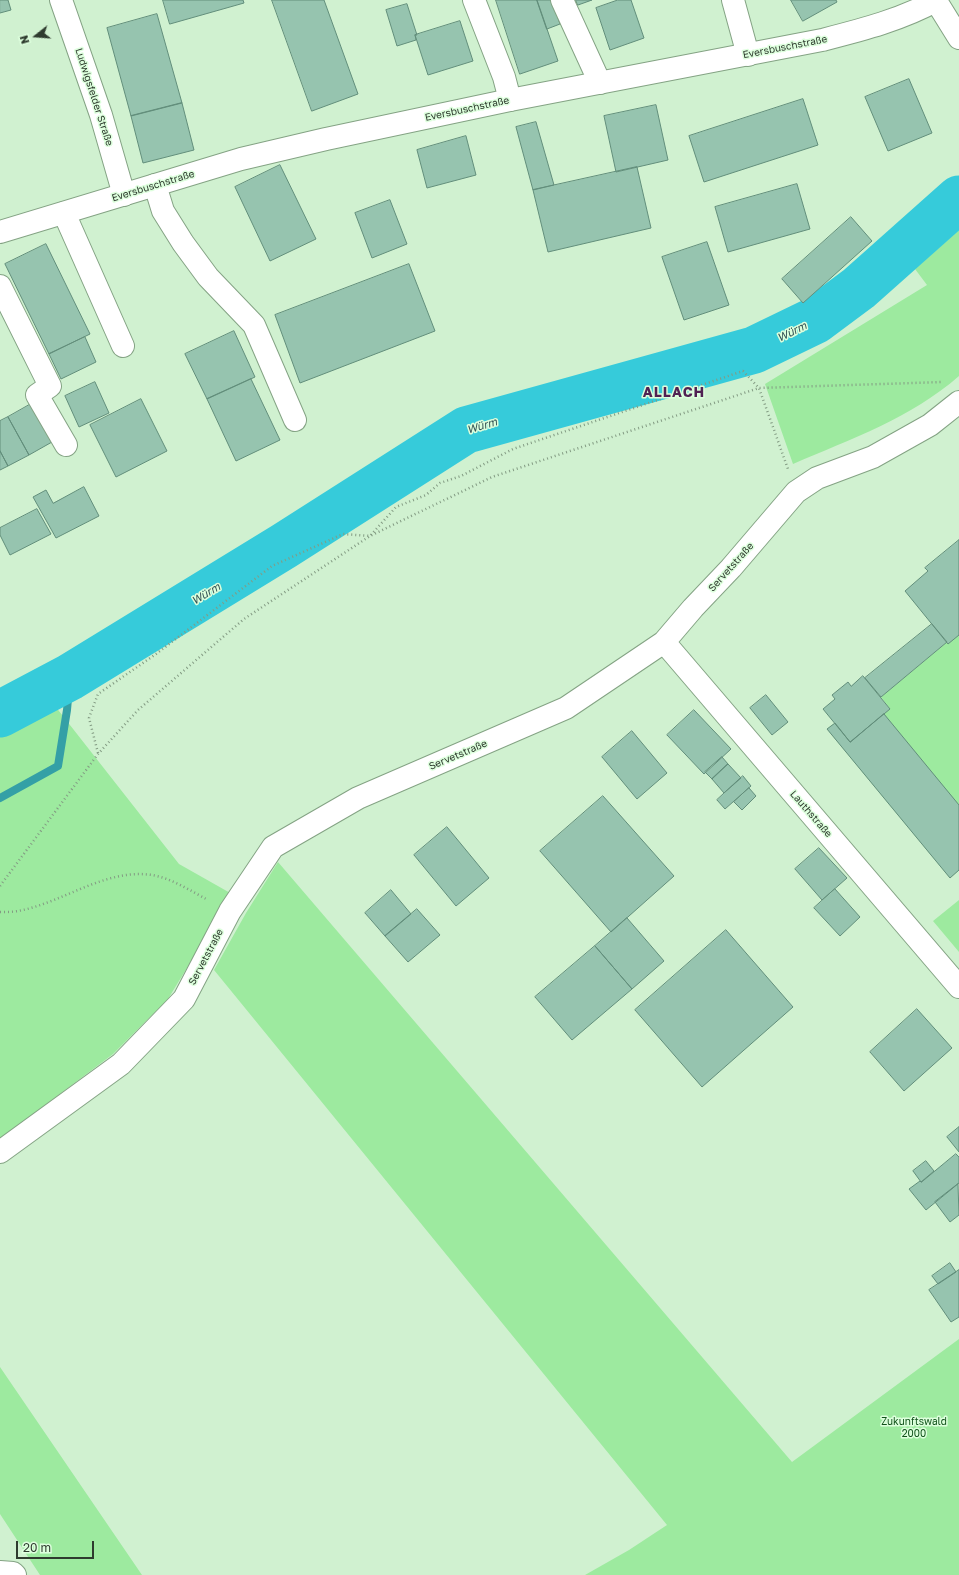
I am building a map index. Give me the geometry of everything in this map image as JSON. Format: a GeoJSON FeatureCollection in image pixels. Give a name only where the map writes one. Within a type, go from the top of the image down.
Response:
{"type":"FeatureCollection","features":[{"type":"Feature","properties":{"kind":"street","name":"Ludwigsfelder Straße"},"geometry":{"type":"LineString","coordinates":[[61,0],[102,115],[124,195]]}},
{"type":"Feature","properties":{"kind":"street"},"geometry":{"type":"LineString","coordinates":[[474,0],[504,77],[510,100]]}},
{"type":"Feature","properties":{"kind":"street"},"geometry":{"type":"LineString","coordinates":[[562,0],[600,83]]}},
{"type":"Feature","properties":{"kind":"street"},"geometry":{"type":"LineString","coordinates":[[733,0],[748,54]]}},
{"type":"Feature","properties":{"kind":"street","name":"Eversbuschstraße"},"geometry":{"type":"LineString","coordinates":[[0,232],[241,160],[326,139],[510,100],[822,40],[867,29],[910,13],[937,0]]}},
{"type":"Feature","properties":{"kind":"street"},"geometry":{"type":"LineString","coordinates":[[937,0],[959,38]]}},
{"type":"Feature","properties":{"kind":"street"},"geometry":{"type":"LineString","coordinates":[[155,185],[164,211],[183,243],[208,277],[254,325],[295,420]]}},
{"type":"Feature","properties":{"kind":"street"},"geometry":{"type":"LineString","coordinates":[[64,212],[123,346]]}},
{"type":"Feature","properties":{"kind":"street"},"geometry":{"type":"LineString","coordinates":[[0,286],[50,386],[37,395],[66,445]]}},
{"type":"Feature","properties":{"kind":"street","name":"Servetstraße"},"geometry":{"type":"LineString","coordinates":[[0,1152],[121,1064],[184,999],[230,911],[274,848],[358,798],[566,708],[664,642],[693,608],[731,568],[796,492],[817,478],[873,456],[924,429],[959,402]]}},
{"type":"Feature","properties":{"kind":"street","name":"Lauthstraße"},"geometry":{"type":"LineString","coordinates":[[664,642],[959,987]]}},
{"type":"Feature","properties":{"kind":"street"},"geometry":{"type":"LineString","coordinates":[[0,1572],[13,1573],[15,1575]]}},
{"type":"Feature","properties":{"kind":"path"},"geometry":{"type":"LineString","coordinates":[[370,536],[396,507],[426,496],[440,483],[461,476],[513,449],[743,371],[759,388],[796,492]]}},
{"type":"Feature","properties":{"kind":"path"},"geometry":{"type":"LineString","coordinates":[[0,886],[98,754],[138,710],[244,618],[370,536],[492,477],[759,388],[951,382]]}},
{"type":"Feature","properties":{"kind":"path"},"geometry":{"type":"LineString","coordinates":[[98,754],[89,718],[98,694],[156,654],[272,566],[342,534],[370,536]]}},
{"type":"Feature","properties":{"kind":"path"},"geometry":{"type":"LineString","coordinates":[[0,912],[18,911],[56,900],[99,882],[127,874],[153,875],[171,881],[201,896]]}},
{"type":"Feature","properties":{"kind":"green space"},"geometry":{"type":"Polygon","coordinates":[[[959,230],[959,376],[940,391],[901,416],[793,464],[765,384],[927,285],[915,269],[959,230]]]}},
{"type":"Feature","properties":{"kind":"green space"},"geometry":{"type":"Polygon","coordinates":[[[959,635],[959,870],[950,878],[827,729],[835,723],[890,709],[881,697],[947,642],[959,635]]]}},
{"type":"Feature","properties":{"kind":"green space"},"geometry":{"type":"Polygon","coordinates":[[[48,697],[179,864],[232,894],[168,999],[113,1054],[0,1139],[0,723],[48,697]]]}},
{"type":"Feature","properties":{"kind":"green space","name":"Zukunftswald 2000"},"geometry":{"type":"Polygon","coordinates":[[[278,862],[792,1462],[959,1339],[959,1575],[585,1575],[629,1550],[667,1525],[214,970],[246,913],[278,862]]]}},
{"type":"Feature","properties":{"kind":"green space"},"geometry":{"type":"Polygon","coordinates":[[[959,900],[959,952],[933,921],[959,900]]]}},
{"type":"Feature","properties":{"kind":"green space"},"geometry":{"type":"Polygon","coordinates":[[[0,1367],[142,1575],[40,1575],[0,1514],[0,1367]]]}},
{"type":"Feature","properties":{"kind":"building"},"geometry":{"type":"Polygon","coordinates":[[[0,0],[8,0],[11,10],[0,13],[0,0]]]}},
{"type":"Feature","properties":{"kind":"building"},"geometry":{"type":"Polygon","coordinates":[[[163,0],[243,0],[244,3],[170,24],[163,0]]]}},
{"type":"Feature","properties":{"kind":"building"},"geometry":{"type":"Polygon","coordinates":[[[272,0],[324,0],[358,94],[312,111],[272,0]]]}},
{"type":"Feature","properties":{"kind":"building"},"geometry":{"type":"Polygon","coordinates":[[[496,0],[537,0],[558,61],[520,74],[496,0]]]}},
{"type":"Feature","properties":{"kind":"building"},"geometry":{"type":"Polygon","coordinates":[[[537,0],[552,0],[560,24],[547,29],[537,0]]]}},
{"type":"Feature","properties":{"kind":"building"},"geometry":{"type":"Polygon","coordinates":[[[576,0],[592,0],[578,5],[576,0]]]}},
{"type":"Feature","properties":{"kind":"building"},"geometry":{"type":"Polygon","coordinates":[[[618,0],[631,0],[644,38],[610,50],[596,8],[618,0]]]}},
{"type":"Feature","properties":{"kind":"building"},"geometry":{"type":"Polygon","coordinates":[[[791,0],[836,0],[837,2],[803,21],[791,0]]]}},
{"type":"Feature","properties":{"kind":"building"},"geometry":{"type":"Polygon","coordinates":[[[407,4],[417,35],[415,35],[416,40],[397,46],[386,10],[407,4]]]}},
{"type":"Feature","properties":{"kind":"building"},"geometry":{"type":"Polygon","coordinates":[[[157,14],[182,103],[131,116],[107,28],[157,14]]]}},
{"type":"Feature","properties":{"kind":"building"},"geometry":{"type":"Polygon","coordinates":[[[460,21],[473,61],[428,75],[415,35],[460,21]]]}},
{"type":"Feature","properties":{"kind":"building"},"geometry":{"type":"Polygon","coordinates":[[[909,79],[932,133],[888,151],[865,97],[909,79]]]}},
{"type":"Feature","properties":{"kind":"building"},"geometry":{"type":"Polygon","coordinates":[[[803,99],[818,145],[704,182],[689,136],[803,99]]]}},
{"type":"Feature","properties":{"kind":"building"},"geometry":{"type":"Polygon","coordinates":[[[182,103],[194,150],[143,163],[131,116],[182,103]]]}},
{"type":"Feature","properties":{"kind":"building"},"geometry":{"type":"Polygon","coordinates":[[[656,105],[668,160],[616,172],[604,116],[656,105]]]}},
{"type":"Feature","properties":{"kind":"building"},"geometry":{"type":"Polygon","coordinates":[[[536,122],[554,185],[533,190],[516,127],[536,122]]]}},
{"type":"Feature","properties":{"kind":"building"},"geometry":{"type":"Polygon","coordinates":[[[466,136],[476,175],[427,188],[417,150],[466,136]]]}},
{"type":"Feature","properties":{"kind":"building"},"geometry":{"type":"Polygon","coordinates":[[[280,165],[316,239],[270,261],[235,187],[280,165]]]}},
{"type":"Feature","properties":{"kind":"building"},"geometry":{"type":"Polygon","coordinates":[[[637,167],[651,228],[548,252],[533,190],[637,167]]]}},
{"type":"Feature","properties":{"kind":"building"},"geometry":{"type":"Polygon","coordinates":[[[797,184],[810,229],[728,252],[715,207],[797,184]]]}},
{"type":"Feature","properties":{"kind":"building"},"geometry":{"type":"Polygon","coordinates":[[[390,200],[407,244],[372,258],[355,213],[390,200]]]}},
{"type":"Feature","properties":{"kind":"building"},"geometry":{"type":"Polygon","coordinates":[[[851,217],[872,241],[803,303],[782,279],[851,217]]]}},
{"type":"Feature","properties":{"kind":"building"},"geometry":{"type":"Polygon","coordinates":[[[707,242],[729,305],[684,320],[662,257],[707,242]]]}},
{"type":"Feature","properties":{"kind":"building"},"geometry":{"type":"Polygon","coordinates":[[[46,244],[90,334],[49,354],[5,264],[46,244]]]}},
{"type":"Feature","properties":{"kind":"building"},"geometry":{"type":"Polygon","coordinates":[[[409,264],[435,331],[300,383],[275,315],[409,264]]]}},
{"type":"Feature","properties":{"kind":"building"},"geometry":{"type":"Polygon","coordinates":[[[234,331],[255,377],[207,399],[185,354],[234,331]]]}},
{"type":"Feature","properties":{"kind":"building"},"geometry":{"type":"Polygon","coordinates":[[[85,337],[96,362],[61,379],[49,354],[85,337]]]}},
{"type":"Feature","properties":{"kind":"building"},"geometry":{"type":"Polygon","coordinates":[[[251,379],[280,440],[236,461],[207,399],[251,379]]]}},
{"type":"Feature","properties":{"kind":"building"},"geometry":{"type":"Polygon","coordinates":[[[95,382],[109,413],[79,427],[65,396],[95,382]]]}},
{"type":"Feature","properties":{"kind":"building"},"geometry":{"type":"Polygon","coordinates":[[[141,399],[167,451],[116,477],[90,425],[141,399]]]}},
{"type":"Feature","properties":{"kind":"building"},"geometry":{"type":"Polygon","coordinates":[[[31,404],[52,442],[29,455],[8,417],[31,404]]]}},
{"type":"Feature","properties":{"kind":"building"},"geometry":{"type":"Polygon","coordinates":[[[8,417],[29,455],[8,466],[0,451],[0,421],[8,417]]]}},
{"type":"Feature","properties":{"kind":"building"},"geometry":{"type":"Polygon","coordinates":[[[0,451],[8,466],[0,470],[0,451]]]}},
{"type":"Feature","properties":{"kind":"building"},"geometry":{"type":"Polygon","coordinates":[[[84,487],[99,516],[56,538],[33,497],[46,490],[53,503],[84,487]]]}},
{"type":"Feature","properties":{"kind":"building"},"geometry":{"type":"Polygon","coordinates":[[[37,509],[51,534],[10,555],[0,535],[0,528],[37,509]]]}},
{"type":"Feature","properties":{"kind":"building"},"geometry":{"type":"Polygon","coordinates":[[[959,540],[959,635],[948,644],[905,591],[928,571],[925,568],[959,540]]]}},
{"type":"Feature","properties":{"kind":"building"},"geometry":{"type":"Polygon","coordinates":[[[932,624],[947,642],[881,697],[865,678],[932,624]]]}},
{"type":"Feature","properties":{"kind":"building"},"geometry":{"type":"Polygon","coordinates":[[[863,676],[890,709],[850,742],[823,709],[835,699],[832,695],[848,682],[851,686],[863,676]]]}},
{"type":"Feature","properties":{"kind":"building"},"geometry":{"type":"Polygon","coordinates":[[[766,695],[788,722],[772,735],[750,708],[766,695]]]}},
{"type":"Feature","properties":{"kind":"building"},"geometry":{"type":"Polygon","coordinates":[[[694,710],[731,749],[704,774],[667,735],[694,710]]]}},
{"type":"Feature","properties":{"kind":"building"},"geometry":{"type":"Polygon","coordinates":[[[884,714],[959,805],[959,870],[950,878],[827,729],[835,723],[850,742],[884,714]]]}},
{"type":"Feature","properties":{"kind":"building"},"geometry":{"type":"Polygon","coordinates":[[[632,731],[667,773],[637,799],[602,757],[632,731]]]}},
{"type":"Feature","properties":{"kind":"building"},"geometry":{"type":"Polygon","coordinates":[[[722,757],[728,764],[712,779],[705,772],[722,757]]]}},
{"type":"Feature","properties":{"kind":"building"},"geometry":{"type":"Polygon","coordinates":[[[728,764],[741,778],[724,793],[712,779],[728,764]]]}},
{"type":"Feature","properties":{"kind":"building"},"geometry":{"type":"Polygon","coordinates":[[[743,776],[751,786],[725,809],[717,800],[743,776]]]}},
{"type":"Feature","properties":{"kind":"building"},"geometry":{"type":"Polygon","coordinates":[[[749,788],[756,796],[742,810],[734,802],[749,788]]]}},
{"type":"Feature","properties":{"kind":"building"},"geometry":{"type":"Polygon","coordinates":[[[603,796],[674,876],[611,932],[540,851],[603,796]]]}},
{"type":"Feature","properties":{"kind":"building"},"geometry":{"type":"Polygon","coordinates":[[[447,827],[489,878],[456,906],[414,855],[447,827]]]}},
{"type":"Feature","properties":{"kind":"building"},"geometry":{"type":"Polygon","coordinates":[[[819,848],[847,878],[822,900],[795,869],[819,848]]]}},
{"type":"Feature","properties":{"kind":"building"},"geometry":{"type":"Polygon","coordinates":[[[835,889],[860,917],[840,936],[814,908],[835,889]]]}},
{"type":"Feature","properties":{"kind":"building"},"geometry":{"type":"Polygon","coordinates":[[[391,890],[411,914],[385,936],[365,913],[391,890]]]}},
{"type":"Feature","properties":{"kind":"building"},"geometry":{"type":"Polygon","coordinates":[[[417,909],[440,935],[408,962],[385,936],[417,909]]]}},
{"type":"Feature","properties":{"kind":"building"},"geometry":{"type":"Polygon","coordinates":[[[627,918],[664,961],[632,989],[595,946],[627,918]]]}},
{"type":"Feature","properties":{"kind":"building"},"geometry":{"type":"Polygon","coordinates":[[[726,930],[793,1007],[702,1087],[635,1010],[726,930]]]}},
{"type":"Feature","properties":{"kind":"building"},"geometry":{"type":"Polygon","coordinates":[[[595,946],[632,989],[572,1040],[535,997],[595,946]]]}},
{"type":"Feature","properties":{"kind":"building"},"geometry":{"type":"Polygon","coordinates":[[[917,1009],[952,1048],[904,1091],[870,1052],[917,1009]]]}},
{"type":"Feature","properties":{"kind":"building"},"geometry":{"type":"Polygon","coordinates":[[[959,1127],[959,1152],[947,1137],[959,1127]]]}},
{"type":"Feature","properties":{"kind":"building"},"geometry":{"type":"Polygon","coordinates":[[[956,1154],[959,1157],[959,1183],[926,1210],[909,1189],[920,1181],[921,1182],[956,1154]]]}},
{"type":"Feature","properties":{"kind":"building"},"geometry":{"type":"Polygon","coordinates":[[[926,1161],[934,1171],[921,1182],[913,1171],[926,1161]]]}},
{"type":"Feature","properties":{"kind":"building"},"geometry":{"type":"Polygon","coordinates":[[[958,1184],[959,1215],[950,1222],[935,1202],[958,1184]]]}},
{"type":"Feature","properties":{"kind":"building"},"geometry":{"type":"Polygon","coordinates":[[[950,1263],[956,1272],[938,1284],[932,1276],[950,1263]]]}},
{"type":"Feature","properties":{"kind":"building"},"geometry":{"type":"Polygon","coordinates":[[[959,1270],[959,1317],[951,1322],[929,1290],[959,1270]]]}},
{"type":"Feature","properties":{"kind":"waterway","name":"Würm"},"geometry":{"type":"LineString","coordinates":[[0,714],[70,677],[284,546],[466,430],[754,350],[816,320],[859,288],[959,199]]}},
{"type":"Feature","properties":{"kind":"waterway"},"geometry":{"type":"LineString","coordinates":[[0,798],[58,766],[67,710],[70,677]]}},
{"type":"Feature","properties":{"kind":"district","name":"ALLACH"},"geometry":{"type":"Point","coordinates":[674,393]}}]}
